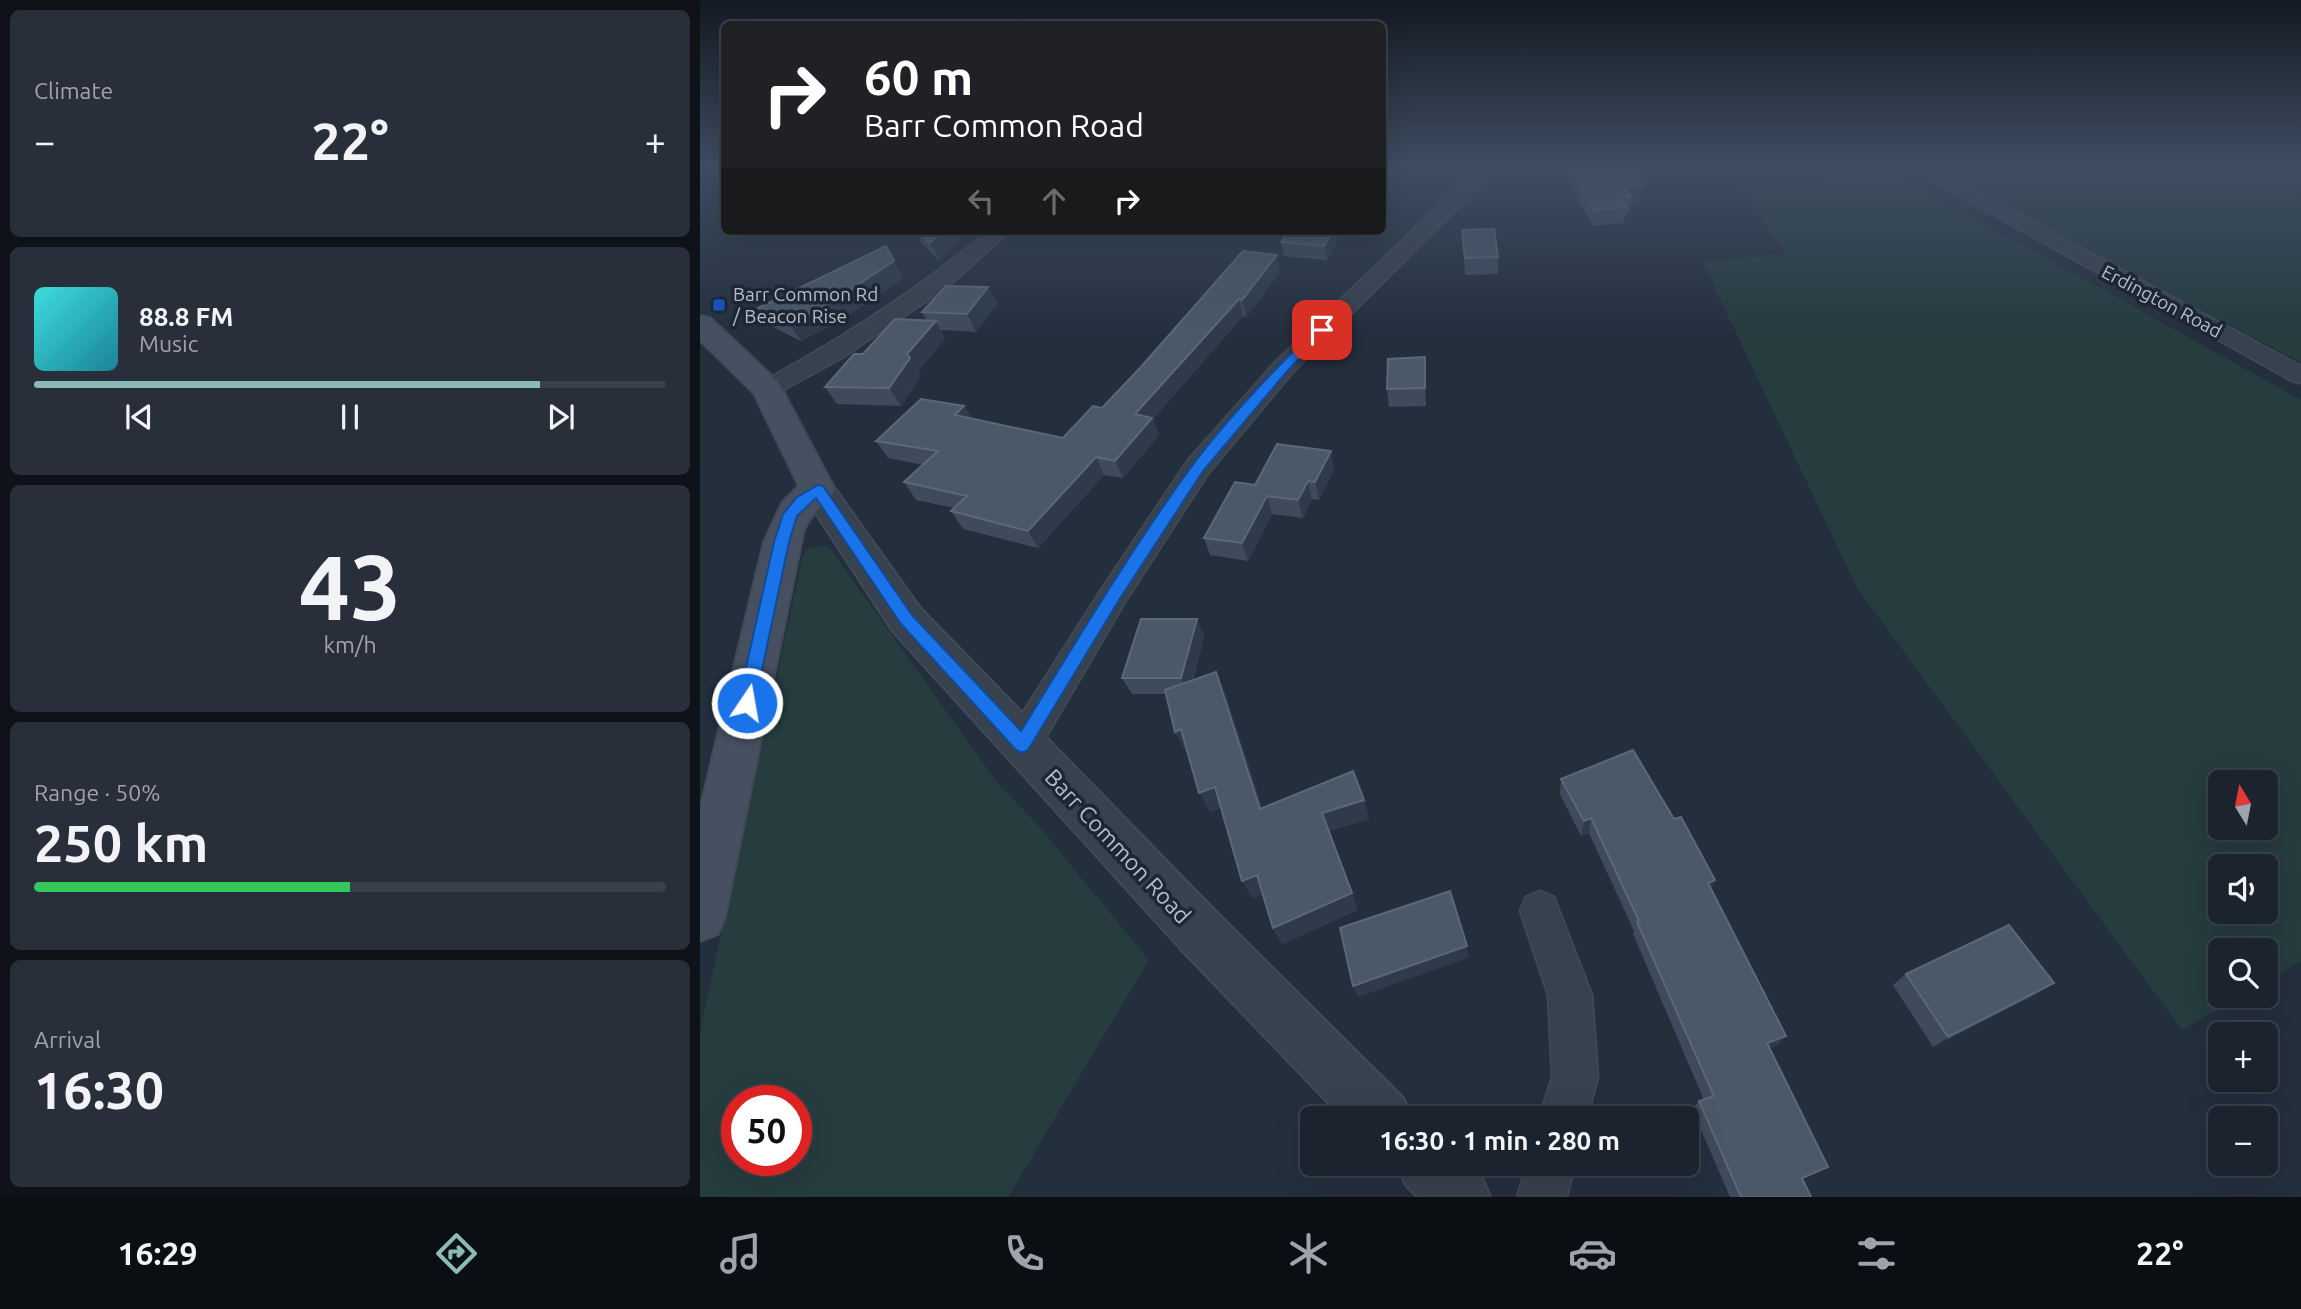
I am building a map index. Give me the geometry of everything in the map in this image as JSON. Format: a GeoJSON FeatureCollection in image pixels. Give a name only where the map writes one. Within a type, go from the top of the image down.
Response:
{"type":"FeatureCollection","features":[{"type":"Feature","properties":{"kind":"main road","name":"Barr Common Road"},"geometry":{"type":"LineString","coordinates":[[700,324],[767,389],[818,489]]}},
{"type":"Feature","properties":{"kind":"main road"},"geometry":{"type":"LineString","coordinates":[[700,916],[782,542],[790,514],[818,489]]}},
{"type":"Feature","properties":{"kind":"street"},"geometry":{"type":"LineString","coordinates":[[1022,745],[1198,467],[1285,366],[1434,221]]}},
{"type":"Feature","properties":{"kind":"street","name":"Erdington Road"},"geometry":{"type":"LineString","coordinates":[[2016,221],[2301,376]]}},
{"type":"Feature","properties":{"kind":"street"},"geometry":{"type":"LineString","coordinates":[[767,389],[833,353],[941,281],[995,235]]}},
{"type":"Feature","properties":{"kind":"street","name":"Barr Common Road"},"geometry":{"type":"LineString","coordinates":[[818,489],[906,619],[1199,931],[1371,1106]]}},
{"type":"Feature","properties":{"kind":"street"},"geometry":{"type":"LineString","coordinates":[[1540,911],[1570,995],[1575,1077],[1567,1106]]}},
{"type":"Feature","properties":{"kind":"street"},"geometry":{"type":"LineString","coordinates":[[1439,1176],[1460,1197]]}},
{"type":"Feature","properties":{"kind":"street"},"geometry":{"type":"LineString","coordinates":[[1542,1197],[1548,1176]]}},
{"type":"Feature","properties":{"kind":"green space"},"geometry":{"type":"Polygon","coordinates":[[[1763,221],[1979,221],[2301,400],[2301,961],[2278,975],[2278,938],[2208,938],[2208,1008],[2221,1008],[2182,1030],[1857,588],[1702,261],[1786,254],[1763,221]]]}},
{"type":"Feature","properties":{"kind":"green space"},"geometry":{"type":"Polygon","coordinates":[[[2033,221],[2301,221],[2301,363],[2033,221]]]}},
{"type":"Feature","properties":{"kind":"green space"},"geometry":{"type":"Polygon","coordinates":[[[829,547],[999,785],[1036,823],[1149,960],[1008,1197],[700,1197],[700,1032],[806,550],[829,547]]]}},
{"type":"Feature","properties":{"kind":"building"},"geometry":{"type":"Polygon","coordinates":[[[1494,229],[1498,257],[1465,258],[1462,230],[1494,229]]]}},
{"type":"Feature","properties":{"kind":"building"},"geometry":{"type":"Polygon","coordinates":[[[921,235],[938,235],[930,243],[921,235]]]}},
{"type":"Feature","properties":{"kind":"building"},"geometry":{"type":"Polygon","coordinates":[[[1285,235],[1331,235],[1324,246],[1281,242],[1285,235]]]}},
{"type":"Feature","properties":{"kind":"building"},"geometry":{"type":"Polygon","coordinates":[[[886,246],[894,261],[830,303],[789,324],[758,308],[886,246]]]}},
{"type":"Feature","properties":{"kind":"building"},"geometry":{"type":"Polygon","coordinates":[[[1243,251],[1277,255],[1242,300],[1239,299],[1135,414],[1152,418],[1115,461],[1096,457],[1028,531],[951,511],[967,496],[904,482],[938,451],[876,441],[921,399],[964,406],[955,415],[1063,438],[1093,406],[1102,408],[1243,251]]]}},
{"type":"Feature","properties":{"kind":"building"},"geometry":{"type":"Polygon","coordinates":[[[946,286],[988,287],[967,314],[922,312],[946,286]]]}},
{"type":"Feature","properties":{"kind":"building"},"geometry":{"type":"Polygon","coordinates":[[[895,319],[936,321],[907,354],[910,358],[889,388],[825,387],[854,354],[863,354],[895,319]]]}},
{"type":"Feature","properties":{"kind":"building"},"geometry":{"type":"Polygon","coordinates":[[[1425,357],[1425,388],[1387,389],[1388,359],[1425,357]]]}},
{"type":"Feature","properties":{"kind":"building"},"geometry":{"type":"Polygon","coordinates":[[[1277,444],[1331,451],[1315,482],[1308,481],[1298,500],[1267,496],[1242,543],[1204,538],[1235,482],[1255,485],[1277,444]]]}},
{"type":"Feature","properties":{"kind":"building"},"geometry":{"type":"Polygon","coordinates":[[[1141,619],[1197,619],[1181,678],[1122,678],[1141,619]]]}},
{"type":"Feature","properties":{"kind":"building"},"geometry":{"type":"Polygon","coordinates":[[[1216,672],[1260,809],[1353,771],[1364,800],[1322,813],[1352,893],[1273,928],[1257,875],[1242,881],[1215,787],[1199,793],[1181,729],[1175,732],[1165,690],[1216,672]]]}},
{"type":"Feature","properties":{"kind":"building"},"geometry":{"type":"Polygon","coordinates":[[[1633,750],[1674,819],[1681,817],[1715,880],[1708,883],[1786,1036],[1767,1043],[1828,1167],[1802,1178],[1811,1197],[1741,1197],[1699,1101],[1714,1096],[1637,922],[1639,921],[1591,818],[1584,821],[1561,779],[1633,750]]]}},
{"type":"Feature","properties":{"kind":"building"},"geometry":{"type":"Polygon","coordinates":[[[1450,891],[1467,946],[1353,986],[1340,928],[1450,891]]]}},
{"type":"Feature","properties":{"kind":"building"},"geometry":{"type":"Polygon","coordinates":[[[2009,925],[2054,983],[1948,1037],[1906,974],[2009,925]]]}},
{"type":"Feature","properties":{"kind":"place","name":"Barr Common Rd / Beacon Rise"},"geometry":{"type":"Point","coordinates":[719,305]}},
{"type":"Feature","properties":{"kind":"route"},"geometry":{"type":"LineString","coordinates":[[747,703],[790,514],[818,489],[906,619],[1022,745],[1198,467],[1285,366],[1322,330]]}}]}
